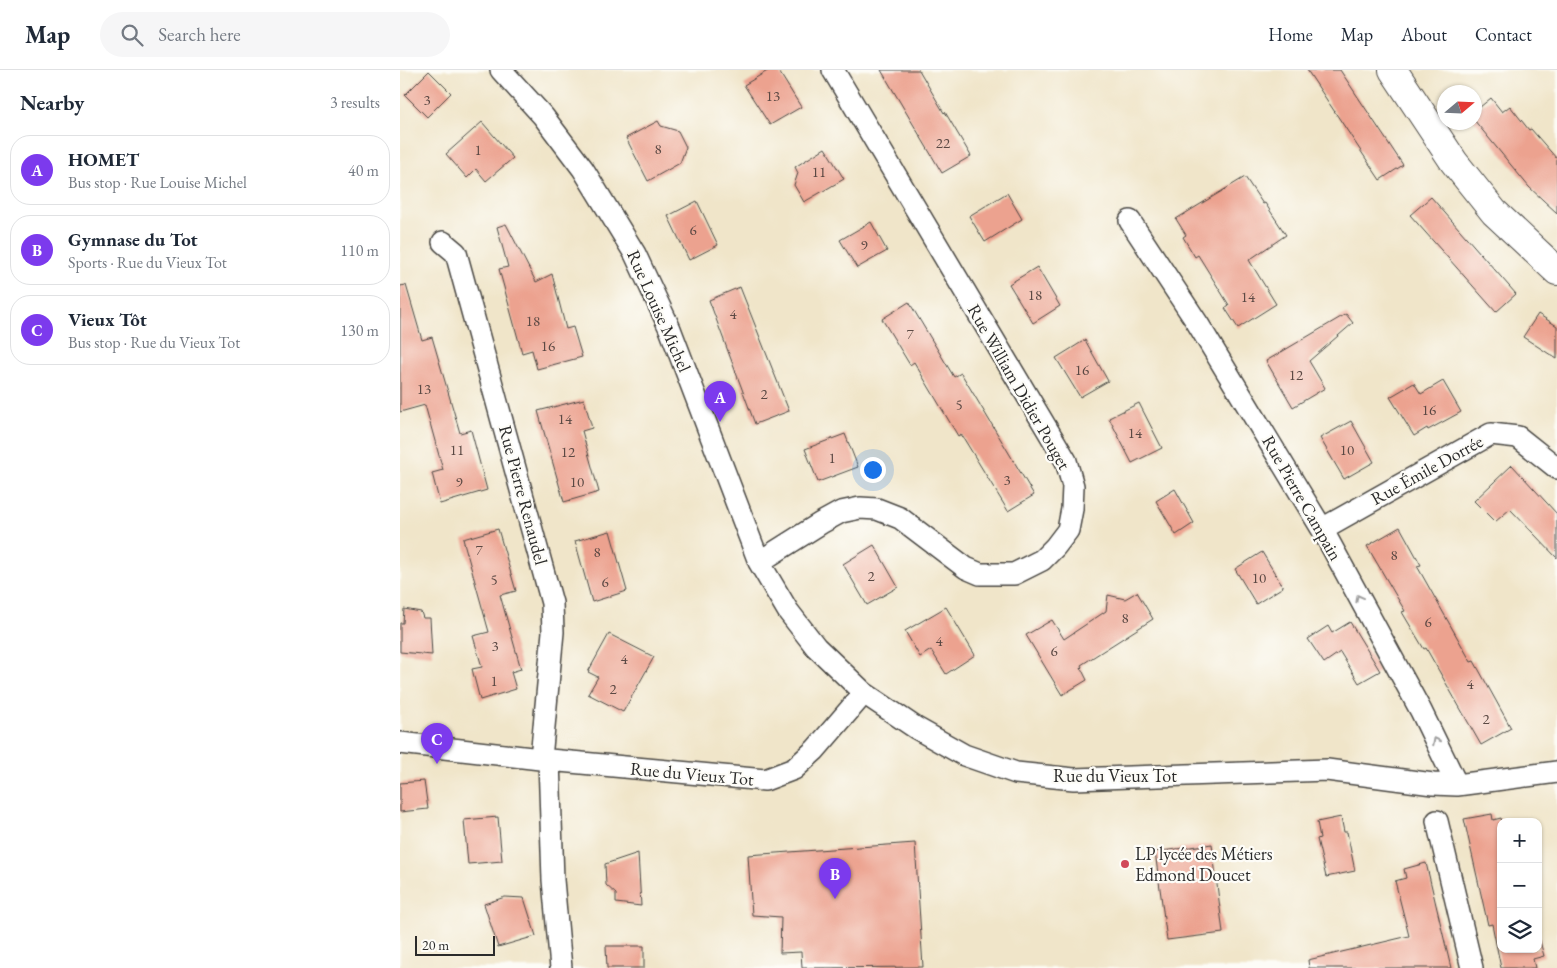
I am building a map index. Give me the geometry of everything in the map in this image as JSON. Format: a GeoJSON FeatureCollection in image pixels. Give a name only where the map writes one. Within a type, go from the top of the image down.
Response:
{"type":"FeatureCollection","features":[{"type":"Feature","properties":{"kind":"street","name":"Rue Louise Michel"},"geometry":{"type":"LineString","coordinates":[[501,70],[542,116],[582,169],[635,254],[670,329],[759,562],[788,611],[810,640],[864,693]]}},
{"type":"Feature","properties":{"kind":"street","name":"Rue William Didier Pouget"},"geometry":{"type":"LineString","coordinates":[[759,562],[841,512],[860,508],[877,509],[900,518],[966,568],[980,574],[1014,574],[1042,560],[1055,547],[1068,530],[1072,509],[1073,486],[1066,461],[832,70]]}},
{"type":"Feature","properties":{"kind":"street"},"geometry":{"type":"LineString","coordinates":[[1393,70],[1454,162],[1494,212],[1557,271]]}},
{"type":"Feature","properties":{"kind":"street","name":"Rue Pierre Campain"},"geometry":{"type":"LineString","coordinates":[[1130,221],[1198,324],[1322,529],[1416,703],[1457,785]]}},
{"type":"Feature","properties":{"kind":"street","name":"Rue Pierre Renaudel"},"geometry":{"type":"LineString","coordinates":[[443,242],[456,253],[552,603],[553,632],[545,759]]}},
{"type":"Feature","properties":{"kind":"street","name":"Rue Émile Dorrée"},"geometry":{"type":"LineString","coordinates":[[1322,529],[1491,434],[1518,437],[1557,468]]}},
{"type":"Feature","properties":{"kind":"street","name":"Rue du Vieux Tot"},"geometry":{"type":"LineString","coordinates":[[400,743],[765,780],[794,770],[864,693],[916,728],[964,755],[1016,773],[1074,779],[1327,770],[1433,784],[1457,785],[1557,772]]}},
{"type":"Feature","properties":{"kind":"street"},"geometry":{"type":"LineString","coordinates":[[545,759],[560,968]]}},
{"type":"Feature","properties":{"kind":"street"},"geometry":{"type":"LineString","coordinates":[[1437,821],[1472,968]]}},
{"type":"Feature","properties":{"kind":"building"},"geometry":{"type":"Polygon","coordinates":[[[769,70],[778,70],[801,107],[770,125],[744,85],[769,70]]]}},
{"type":"Feature","properties":{"kind":"building"},"geometry":{"type":"Polygon","coordinates":[[[881,70],[919,70],[971,156],[942,173],[881,70]]]}},
{"type":"Feature","properties":{"kind":"building"},"geometry":{"type":"Polygon","coordinates":[[[1307,70],[1340,70],[1403,165],[1380,180],[1307,70]]]}},
{"type":"Feature","properties":{"kind":"building"},"geometry":{"type":"Polygon","coordinates":[[[429,71],[451,93],[427,117],[405,95],[429,71]]]}},
{"type":"Feature","properties":{"kind":"building"},"geometry":{"type":"Polygon","coordinates":[[[1491,98],[1502,112],[1510,106],[1529,130],[1531,129],[1557,159],[1557,213],[1529,187],[1482,130],[1482,105],[1491,98]]]}},
{"type":"Feature","properties":{"kind":"building"},"geometry":{"type":"Polygon","coordinates":[[[658,121],[661,126],[678,131],[686,147],[680,163],[648,181],[626,138],[658,121]]]}},
{"type":"Feature","properties":{"kind":"building"},"geometry":{"type":"Polygon","coordinates":[[[482,122],[513,158],[486,181],[476,169],[467,178],[446,154],[482,122]]]}},
{"type":"Feature","properties":{"kind":"building"},"geometry":{"type":"Polygon","coordinates":[[[825,148],[844,179],[804,202],[794,185],[798,173],[795,167],[825,148]]]}},
{"type":"Feature","properties":{"kind":"building"},"geometry":{"type":"Polygon","coordinates":[[[1245,177],[1286,235],[1249,260],[1276,304],[1238,328],[1225,308],[1229,305],[1198,255],[1195,257],[1183,237],[1186,235],[1176,219],[1245,177]]]}},
{"type":"Feature","properties":{"kind":"building"},"geometry":{"type":"Polygon","coordinates":[[[1007,193],[1022,219],[985,242],[969,216],[1007,193]]]}},
{"type":"Feature","properties":{"kind":"building"},"geometry":{"type":"Polygon","coordinates":[[[1431,197],[1516,294],[1496,312],[1410,215],[1431,197]]]}},
{"type":"Feature","properties":{"kind":"building"},"geometry":{"type":"Polygon","coordinates":[[[697,201],[718,245],[689,260],[668,216],[697,201]]]}},
{"type":"Feature","properties":{"kind":"building"},"geometry":{"type":"Polygon","coordinates":[[[871,222],[887,251],[857,268],[840,240],[871,222]]]}},
{"type":"Feature","properties":{"kind":"building"},"geometry":{"type":"Polygon","coordinates":[[[506,224],[536,282],[552,274],[566,329],[573,327],[582,357],[537,369],[532,350],[522,353],[499,269],[508,267],[497,227],[506,224]]]}},
{"type":"Feature","properties":{"kind":"building"},"geometry":{"type":"Polygon","coordinates":[[[1037,267],[1060,306],[1033,323],[1009,284],[1037,267]]]}},
{"type":"Feature","properties":{"kind":"building"},"geometry":{"type":"Polygon","coordinates":[[[406,285],[422,340],[432,337],[460,433],[471,430],[487,490],[440,504],[432,473],[443,470],[425,405],[400,412],[400,286],[406,285]]]}},
{"type":"Feature","properties":{"kind":"building"},"geometry":{"type":"Polygon","coordinates":[[[740,287],[789,411],[755,424],[709,300],[740,287]]]}},
{"type":"Feature","properties":{"kind":"building"},"geometry":{"type":"Polygon","coordinates":[[[909,302],[954,377],[961,373],[1034,495],[1008,511],[961,434],[958,436],[914,362],[910,365],[882,319],[909,302]]]}},
{"type":"Feature","properties":{"kind":"building"},"geometry":{"type":"Polygon","coordinates":[[[1346,314],[1353,323],[1309,361],[1325,388],[1293,407],[1266,361],[1346,314]]]}},
{"type":"Feature","properties":{"kind":"building"},"geometry":{"type":"Polygon","coordinates":[[[1538,314],[1557,326],[1557,359],[1523,337],[1538,314]]]}},
{"type":"Feature","properties":{"kind":"building"},"geometry":{"type":"Polygon","coordinates":[[[1085,340],[1108,381],[1080,397],[1056,358],[1085,340]]]}},
{"type":"Feature","properties":{"kind":"building"},"geometry":{"type":"Polygon","coordinates":[[[1443,381],[1461,412],[1414,436],[1390,397],[1414,383],[1421,394],[1443,381]]]}},
{"type":"Feature","properties":{"kind":"building"},"geometry":{"type":"Polygon","coordinates":[[[584,399],[592,428],[582,431],[599,492],[564,502],[538,411],[584,399]]]}},
{"type":"Feature","properties":{"kind":"building"},"geometry":{"type":"Polygon","coordinates":[[[1139,403],[1162,448],[1132,463],[1109,418],[1139,403]]]}},
{"type":"Feature","properties":{"kind":"building"},"geometry":{"type":"Polygon","coordinates":[[[1351,421],[1374,462],[1344,479],[1320,438],[1351,421]]]}},
{"type":"Feature","properties":{"kind":"building"},"geometry":{"type":"Polygon","coordinates":[[[845,434],[858,467],[818,482],[805,449],[845,434]]]}},
{"type":"Feature","properties":{"kind":"building"},"geometry":{"type":"Polygon","coordinates":[[[1512,465],[1557,514],[1557,558],[1510,509],[1495,522],[1474,501],[1512,465]]]}},
{"type":"Feature","properties":{"kind":"building"},"geometry":{"type":"Polygon","coordinates":[[[1175,489],[1194,523],[1176,535],[1156,501],[1175,489]]]}},
{"type":"Feature","properties":{"kind":"building"},"geometry":{"type":"Polygon","coordinates":[[[1400,527],[1421,565],[1417,566],[1471,662],[1474,661],[1511,728],[1481,745],[1426,648],[1424,649],[1402,612],[1405,611],[1367,546],[1400,527]]]}},
{"type":"Feature","properties":{"kind":"building"},"geometry":{"type":"Polygon","coordinates":[[[498,529],[516,591],[500,595],[521,669],[511,672],[516,689],[480,700],[472,669],[482,667],[473,636],[489,632],[463,539],[498,529]]]}},
{"type":"Feature","properties":{"kind":"building"},"geometry":{"type":"Polygon","coordinates":[[[610,531],[627,591],[592,602],[575,541],[610,531]]]}},
{"type":"Feature","properties":{"kind":"building"},"geometry":{"type":"Polygon","coordinates":[[[874,545],[898,587],[867,605],[843,564],[874,545]]]}},
{"type":"Feature","properties":{"kind":"building"},"geometry":{"type":"Polygon","coordinates":[[[1262,552],[1283,587],[1256,604],[1235,569],[1262,552]]]}},
{"type":"Feature","properties":{"kind":"building"},"geometry":{"type":"Polygon","coordinates":[[[1137,592],[1153,619],[1081,665],[1087,680],[1062,695],[1026,635],[1052,620],[1064,639],[1106,611],[1108,595],[1125,599],[1137,592]]]}},
{"type":"Feature","properties":{"kind":"building"},"geometry":{"type":"Polygon","coordinates":[[[946,607],[975,655],[946,674],[931,650],[920,657],[905,631],[946,607]]]}},
{"type":"Feature","properties":{"kind":"building"},"geometry":{"type":"Polygon","coordinates":[[[404,609],[421,612],[423,618],[430,618],[432,655],[400,652],[400,623],[403,623],[404,609]]]}},
{"type":"Feature","properties":{"kind":"building"},"geometry":{"type":"Polygon","coordinates":[[[1350,622],[1380,671],[1359,683],[1340,652],[1324,663],[1308,639],[1328,626],[1332,633],[1350,622]]]}},
{"type":"Feature","properties":{"kind":"building"},"geometry":{"type":"Polygon","coordinates":[[[609,634],[654,657],[623,712],[588,694],[598,677],[588,672],[609,634]]]}},
{"type":"Feature","properties":{"kind":"building"},"geometry":{"type":"Polygon","coordinates":[[[424,781],[428,809],[400,812],[400,783],[424,781]]]}},
{"type":"Feature","properties":{"kind":"building"},"geometry":{"type":"Polygon","coordinates":[[[1492,814],[1493,820],[1497,819],[1497,948],[1492,924],[1488,925],[1464,819],[1492,814]]]}},
{"type":"Feature","properties":{"kind":"building"},"geometry":{"type":"Polygon","coordinates":[[[498,817],[502,861],[468,864],[464,820],[498,817]]]}},
{"type":"Feature","properties":{"kind":"building"},"geometry":{"type":"Polygon","coordinates":[[[1341,817],[1344,832],[1347,832],[1355,871],[1326,877],[1317,839],[1320,838],[1317,822],[1341,817]]]}},
{"type":"Feature","properties":{"kind":"building"},"geometry":{"type":"Polygon","coordinates":[[[915,843],[923,967],[802,968],[801,952],[780,953],[781,917],[752,915],[748,855],[915,843]]]}},
{"type":"Feature","properties":{"kind":"building"},"geometry":{"type":"Polygon","coordinates":[[[1212,844],[1223,933],[1167,940],[1155,852],[1212,844]]]}},
{"type":"Feature","properties":{"kind":"building"},"geometry":{"type":"Polygon","coordinates":[[[638,853],[641,906],[616,903],[616,894],[606,885],[605,864],[638,853]]]}},
{"type":"Feature","properties":{"kind":"building"},"geometry":{"type":"Polygon","coordinates":[[[1426,863],[1451,968],[1309,968],[1308,960],[1409,936],[1395,881],[1406,878],[1404,869],[1426,863]]]}},
{"type":"Feature","properties":{"kind":"building"},"geometry":{"type":"Polygon","coordinates":[[[505,897],[524,898],[536,936],[498,947],[484,904],[505,897]]]}},
{"type":"Feature","properties":{"kind":"building"},"geometry":{"type":"Polygon","coordinates":[[[606,946],[644,946],[644,968],[607,968],[606,946]]]}},
{"type":"Feature","properties":{"kind":"building"},"geometry":{"type":"Polygon","coordinates":[[[1542,949],[1544,956],[1533,959],[1535,968],[1501,968],[1498,953],[1542,953],[1542,949]]]}},
{"type":"Feature","properties":{"kind":"place","name":"HOMET"},"geometry":{"type":"Point","coordinates":[720,422]}},
{"type":"Feature","properties":{"kind":"place","name":"Vieux Tôt"},"geometry":{"type":"Point","coordinates":[437,764]}},
{"type":"Feature","properties":{"kind":"place","name":"LP lycée des Métiers Edmond Doucet"},"geometry":{"type":"Point","coordinates":[1125,864]}},
{"type":"Feature","properties":{"kind":"place","name":"Gymnase du Tot"},"geometry":{"type":"Point","coordinates":[835,899]}}]}
